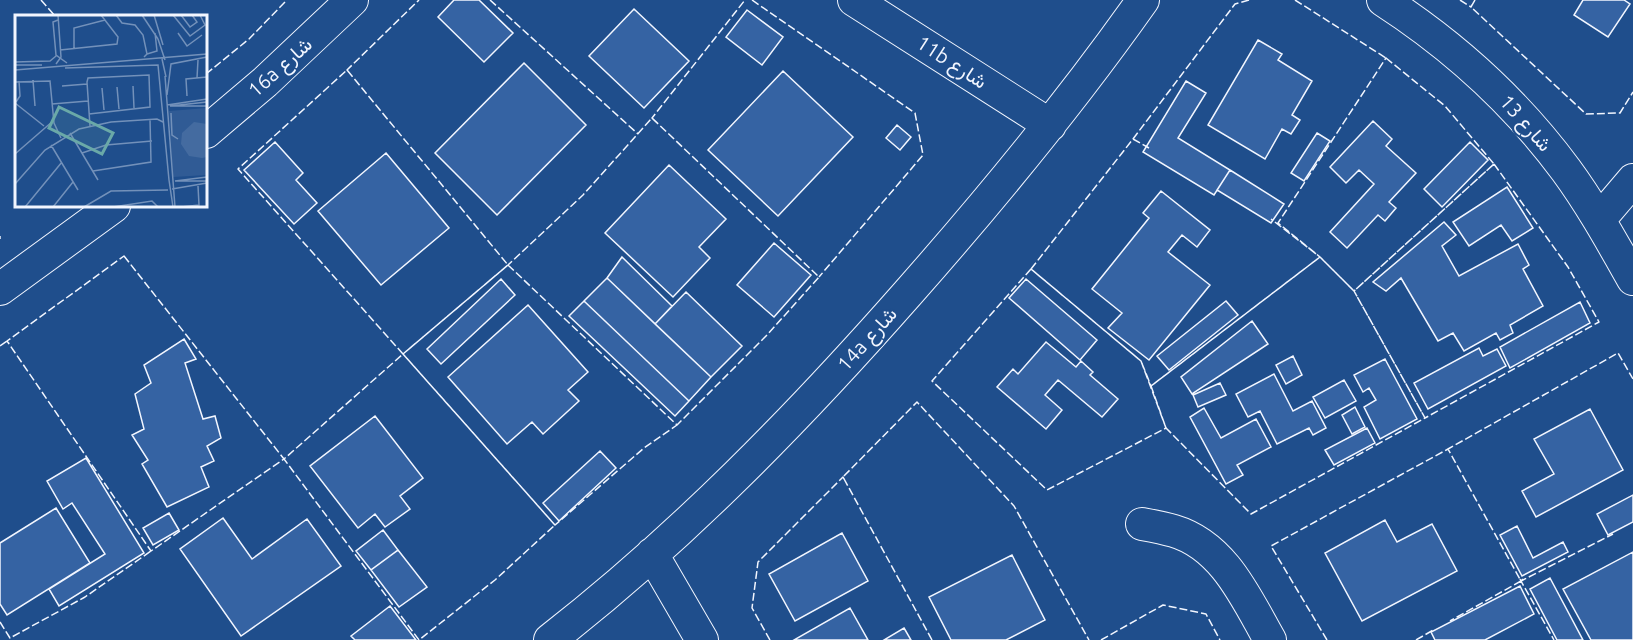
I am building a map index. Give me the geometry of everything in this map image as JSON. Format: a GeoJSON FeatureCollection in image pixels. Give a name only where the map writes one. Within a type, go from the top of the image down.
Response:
{"type":"FeatureCollection","features":[{"type":"Feature","properties":{"kind":"street","name":"16a شارع"},"geometry":{"type":"LineString","coordinates":[[207,131],[265,82],[352,0]]}},
{"type":"Feature","properties":{"kind":"street","name":"11b شارع"},"geometry":{"type":"LineString","coordinates":[[854,0],[1050,125]]}},
{"type":"Feature","properties":{"kind":"street","name":"14a شارع"},"geometry":{"type":"LineString","coordinates":[[550,640],[652,554],[732,480],[866,341],[958,237],[1050,125],[1143,0]]}},
{"type":"Feature","properties":{"kind":"street","name":"شارع 13"},"geometry":{"type":"LineString","coordinates":[[1383,0],[1463,57],[1535,130],[1567,171],[1633,279]]}},
{"type":"Feature","properties":{"kind":"street"},"geometry":{"type":"LineString","coordinates":[[1599,220],[1633,180]]}},
{"type":"Feature","properties":{"kind":"street"},"geometry":{"type":"LineString","coordinates":[[0,289],[113,207]]}},
{"type":"Feature","properties":{"kind":"street"},"geometry":{"type":"LineString","coordinates":[[1142,524],[1175,531],[1197,542],[1217,557],[1238,584],[1270,640]]}},
{"type":"Feature","properties":{"kind":"street"},"geometry":{"type":"LineString","coordinates":[[652,554],[702,640]]}},
{"type":"Feature","properties":{"kind":"building"},"geometry":{"type":"Polygon","coordinates":[[[454,0],[479,0],[513,33],[484,62],[438,17],[454,0]]]}},
{"type":"Feature","properties":{"kind":"building"},"geometry":{"type":"Polygon","coordinates":[[[1583,0],[1624,0],[1630,4],[1608,37],[1574,15],[1583,0]]]}},
{"type":"Feature","properties":{"kind":"building"},"geometry":{"type":"Polygon","coordinates":[[[634,9],[689,61],[644,108],[589,56],[634,9]]]}},
{"type":"Feature","properties":{"kind":"building"},"geometry":{"type":"Polygon","coordinates":[[[747,10],[783,37],[762,65],[726,37],[747,10]]]}},
{"type":"Feature","properties":{"kind":"building"},"geometry":{"type":"Polygon","coordinates":[[[1258,40],[1282,54],[1278,60],[1312,81],[1292,115],[1300,120],[1291,134],[1282,129],[1265,159],[1208,125],[1258,40]]]}},
{"type":"Feature","properties":{"kind":"building"},"geometry":{"type":"Polygon","coordinates":[[[524,63],[586,125],[497,215],[435,153],[524,63]]]}},
{"type":"Feature","properties":{"kind":"building"},"geometry":{"type":"Polygon","coordinates":[[[783,71],[853,137],[778,216],[708,150],[783,71]]]}},
{"type":"Feature","properties":{"kind":"building"},"geometry":{"type":"Polygon","coordinates":[[[1186,81],[1206,93],[1178,138],[1230,170],[1214,195],[1143,152],[1186,81]]]}},
{"type":"Feature","properties":{"kind":"building"},"geometry":{"type":"Polygon","coordinates":[[[1373,121],[1392,139],[1386,146],[1416,173],[1389,202],[1396,208],[1385,221],[1378,215],[1347,248],[1330,232],[1374,184],[1359,170],[1346,183],[1330,167],[1373,121]]]}},
{"type":"Feature","properties":{"kind":"building"},"geometry":{"type":"Polygon","coordinates":[[[897,125],[911,137],[900,150],[886,138],[897,125]]]}},
{"type":"Feature","properties":{"kind":"building"},"geometry":{"type":"Polygon","coordinates":[[[1317,133],[1330,141],[1304,181],[1291,173],[1317,133]]]}},
{"type":"Feature","properties":{"kind":"building"},"geometry":{"type":"Polygon","coordinates":[[[275,142],[303,173],[296,180],[317,203],[294,224],[244,170],[275,142]]]}},
{"type":"Feature","properties":{"kind":"building"},"geometry":{"type":"Polygon","coordinates":[[[1470,142],[1488,160],[1442,207],[1424,189],[1470,142]]]}},
{"type":"Feature","properties":{"kind":"building"},"geometry":{"type":"Polygon","coordinates":[[[386,153],[449,228],[381,285],[318,211],[386,153]]]}},
{"type":"Feature","properties":{"kind":"building"},"geometry":{"type":"Polygon","coordinates":[[[669,165],[726,219],[699,247],[710,258],[673,297],[605,233],[669,165]]]}},
{"type":"Feature","properties":{"kind":"building"},"geometry":{"type":"Polygon","coordinates":[[[1230,170],[1284,204],[1271,223],[1217,190],[1230,170]]]}},
{"type":"Feature","properties":{"kind":"building"},"geometry":{"type":"Polygon","coordinates":[[[1507,187],[1533,228],[1512,241],[1501,225],[1469,246],[1453,222],[1507,187]]]}},
{"type":"Feature","properties":{"kind":"building"},"geometry":{"type":"Polygon","coordinates":[[[1161,191],[1210,230],[1197,247],[1182,235],[1168,252],[1210,285],[1149,360],[1108,328],[1122,313],[1092,289],[1149,218],[1143,213],[1161,191]]]}},
{"type":"Feature","properties":{"kind":"building"},"geometry":{"type":"Polygon","coordinates":[[[1444,222],[1456,235],[1442,246],[1459,276],[1518,244],[1529,265],[1523,269],[1543,306],[1510,325],[1513,333],[1500,340],[1496,333],[1464,351],[1453,333],[1438,341],[1401,278],[1386,291],[1373,282],[1444,222]]]}},
{"type":"Feature","properties":{"kind":"building"},"geometry":{"type":"Polygon","coordinates":[[[774,243],[811,275],[774,317],[737,285],[774,243]]]}},
{"type":"Feature","properties":{"kind":"building"},"geometry":{"type":"Polygon","coordinates":[[[622,257],[672,306],[655,324],[607,278],[622,257]]]}},
{"type":"Feature","properties":{"kind":"building"},"geometry":{"type":"Polygon","coordinates":[[[607,278],[711,377],[689,401],[584,301],[607,278]]]}},
{"type":"Feature","properties":{"kind":"building"},"geometry":{"type":"Polygon","coordinates":[[[501,279],[515,295],[441,364],[427,349],[501,279]]]}},
{"type":"Feature","properties":{"kind":"building"},"geometry":{"type":"Polygon","coordinates":[[[1026,279],[1097,340],[1080,360],[1009,298],[1026,279]]]}},
{"type":"Feature","properties":{"kind":"building"},"geometry":{"type":"Polygon","coordinates":[[[686,292],[742,346],[711,377],[655,324],[686,292]]]}},
{"type":"Feature","properties":{"kind":"building"},"geometry":{"type":"Polygon","coordinates":[[[584,301],[689,401],[675,416],[569,316],[584,301]]]}},
{"type":"Feature","properties":{"kind":"building"},"geometry":{"type":"Polygon","coordinates":[[[1226,301],[1238,315],[1169,370],[1157,356],[1226,301]]]}},
{"type":"Feature","properties":{"kind":"building"},"geometry":{"type":"Polygon","coordinates":[[[1580,302],[1590,323],[1510,368],[1500,347],[1580,302]]]}},
{"type":"Feature","properties":{"kind":"building"},"geometry":{"type":"Polygon","coordinates":[[[528,305],[588,372],[568,390],[579,401],[543,434],[532,422],[507,444],[448,377],[528,305]]]}},
{"type":"Feature","properties":{"kind":"building"},"geometry":{"type":"Polygon","coordinates":[[[1252,321],[1268,344],[1192,394],[1181,377],[1252,321]]]}},
{"type":"Feature","properties":{"kind":"building"},"geometry":{"type":"Polygon","coordinates":[[[184,339],[196,359],[185,363],[203,419],[215,416],[221,438],[207,446],[214,461],[201,467],[209,487],[167,507],[142,464],[148,460],[132,435],[144,429],[135,394],[151,383],[144,365],[184,339]]]}},
{"type":"Feature","properties":{"kind":"building"},"geometry":{"type":"Polygon","coordinates":[[[1046,342],[1076,367],[1081,361],[1093,372],[1090,375],[1118,399],[1102,417],[1058,380],[1045,395],[1062,410],[1046,429],[997,387],[1013,369],[1018,374],[1046,342]]]}},
{"type":"Feature","properties":{"kind":"building"},"geometry":{"type":"Polygon","coordinates":[[[1479,348],[1483,356],[1497,349],[1506,366],[1428,409],[1414,383],[1479,348]]]}},
{"type":"Feature","properties":{"kind":"building"},"geometry":{"type":"Polygon","coordinates":[[[1293,356],[1302,375],[1286,384],[1276,365],[1293,356]]]}},
{"type":"Feature","properties":{"kind":"building"},"geometry":{"type":"Polygon","coordinates":[[[1385,359],[1417,419],[1380,439],[1364,407],[1376,400],[1369,388],[1363,392],[1354,375],[1385,359]]]}},
{"type":"Feature","properties":{"kind":"building"},"geometry":{"type":"Polygon","coordinates":[[[1274,374],[1293,411],[1312,401],[1326,428],[1313,435],[1309,428],[1277,444],[1260,411],[1248,417],[1236,394],[1274,374]]]}},
{"type":"Feature","properties":{"kind":"building"},"geometry":{"type":"Polygon","coordinates":[[[1344,380],[1356,401],[1325,418],[1313,397],[1344,380]]]}},
{"type":"Feature","properties":{"kind":"building"},"geometry":{"type":"Polygon","coordinates":[[[1220,383],[1226,395],[1198,407],[1193,395],[1220,383]]]}},
{"type":"Feature","properties":{"kind":"building"},"geometry":{"type":"Polygon","coordinates":[[[1355,407],[1365,427],[1352,434],[1342,415],[1355,407]]]}},
{"type":"Feature","properties":{"kind":"building"},"geometry":{"type":"Polygon","coordinates":[[[1204,408],[1221,438],[1256,419],[1271,447],[1237,465],[1243,475],[1226,484],[1190,417],[1204,408]]]}},
{"type":"Feature","properties":{"kind":"building"},"geometry":{"type":"Polygon","coordinates":[[[1590,409],[1623,470],[1536,517],[1522,491],[1554,474],[1534,439],[1590,409]]]}},
{"type":"Feature","properties":{"kind":"building"},"geometry":{"type":"Polygon","coordinates":[[[375,416],[423,478],[400,496],[410,509],[385,527],[375,514],[358,528],[310,466],[375,416]]]}},
{"type":"Feature","properties":{"kind":"building"},"geometry":{"type":"Polygon","coordinates":[[[1367,428],[1375,443],[1334,465],[1325,450],[1367,428]]]}},
{"type":"Feature","properties":{"kind":"building"},"geometry":{"type":"Polygon","coordinates":[[[600,451],[616,468],[559,521],[543,503],[600,451]]]}},
{"type":"Feature","properties":{"kind":"building"},"geometry":{"type":"Polygon","coordinates":[[[86,458],[144,553],[59,606],[49,589],[105,554],[72,503],[63,509],[47,481],[86,458]]]}},
{"type":"Feature","properties":{"kind":"building"},"geometry":{"type":"Polygon","coordinates":[[[1633,495],[1633,522],[1608,535],[1597,514],[1633,495]]]}},
{"type":"Feature","properties":{"kind":"building"},"geometry":{"type":"Polygon","coordinates":[[[56,508],[90,563],[7,615],[0,604],[0,543],[56,508]]]}},
{"type":"Feature","properties":{"kind":"building"},"geometry":{"type":"Polygon","coordinates":[[[169,513],[179,530],[153,545],[143,528],[169,513]]]}},
{"type":"Feature","properties":{"kind":"building"},"geometry":{"type":"Polygon","coordinates":[[[223,518],[252,559],[307,519],[341,566],[241,636],[180,549],[223,518]]]}},
{"type":"Feature","properties":{"kind":"building"},"geometry":{"type":"Polygon","coordinates":[[[1385,520],[1397,542],[1432,524],[1457,571],[1362,621],[1325,553],[1385,520]]]}},
{"type":"Feature","properties":{"kind":"building"},"geometry":{"type":"Polygon","coordinates":[[[1517,526],[1533,558],[1563,542],[1568,552],[1522,576],[1500,535],[1517,526]]]}},
{"type":"Feature","properties":{"kind":"building"},"geometry":{"type":"Polygon","coordinates":[[[383,530],[398,550],[371,570],[356,551],[383,530]]]}},
{"type":"Feature","properties":{"kind":"building"},"geometry":{"type":"Polygon","coordinates":[[[842,533],[868,581],[795,621],[769,574],[842,533]]]}},
{"type":"Feature","properties":{"kind":"building"},"geometry":{"type":"Polygon","coordinates":[[[398,550],[427,587],[399,607],[371,570],[398,550]]]}},
{"type":"Feature","properties":{"kind":"building"},"geometry":{"type":"Polygon","coordinates":[[[1633,552],[1633,640],[1591,640],[1563,589],[1633,552]]]}},
{"type":"Feature","properties":{"kind":"building"},"geometry":{"type":"Polygon","coordinates":[[[1012,555],[1045,620],[1006,640],[951,640],[929,597],[1012,555]]]}},
{"type":"Feature","properties":{"kind":"building"},"geometry":{"type":"Polygon","coordinates":[[[1550,578],[1583,640],[1557,640],[1530,589],[1550,578]]]}},
{"type":"Feature","properties":{"kind":"building"},"geometry":{"type":"Polygon","coordinates":[[[1520,586],[1534,614],[1485,640],[1435,640],[1431,632],[1520,586]]]}},
{"type":"Feature","properties":{"kind":"building"},"geometry":{"type":"Polygon","coordinates":[[[390,606],[416,640],[355,640],[351,636],[390,606]]]}},
{"type":"Feature","properties":{"kind":"building"},"geometry":{"type":"Polygon","coordinates":[[[850,608],[868,640],[794,640],[850,608]]]}},
{"type":"Feature","properties":{"kind":"building"},"geometry":{"type":"Polygon","coordinates":[[[904,628],[911,640],[884,640],[904,628]]]}},
{"type":"Feature","properties":{"kind":"fence"},"geometry":{"type":"LineString","coordinates":[[41,0],[54,15]]}},
{"type":"Feature","properties":{"kind":"fence"},"geometry":{"type":"LineString","coordinates":[[207,73],[249,39],[287,0]]}},
{"type":"Feature","properties":{"kind":"fence"},"geometry":{"type":"LineString","coordinates":[[348,71],[419,0]]}},
{"type":"Feature","properties":{"kind":"fence"},"geometry":{"type":"LineString","coordinates":[[490,0],[638,134]]}},
{"type":"Feature","properties":{"kind":"fence"},"geometry":{"type":"LineString","coordinates":[[654,120],[652,118],[745,0]]}},
{"type":"Feature","properties":{"kind":"fence"},"geometry":{"type":"LineString","coordinates":[[752,0],[915,113],[923,155],[819,277]]}},
{"type":"Feature","properties":{"kind":"fence"},"geometry":{"type":"LineString","coordinates":[[1249,0],[1235,4],[1031,269],[1141,361],[1151,386],[1320,257],[1271,219]]}},
{"type":"Feature","properties":{"kind":"fence"},"geometry":{"type":"LineString","coordinates":[[1295,0],[1385,59]]}},
{"type":"Feature","properties":{"kind":"fence"},"geometry":{"type":"LineString","coordinates":[[1460,0],[1471,7],[1472,5]]}},
{"type":"Feature","properties":{"kind":"fence"},"geometry":{"type":"LineString","coordinates":[[1475,0],[1471,7],[1586,114],[1620,113],[1633,92]]}},
{"type":"Feature","properties":{"kind":"fence"},"geometry":{"type":"LineString","coordinates":[[1386,58],[1445,106],[1494,164],[1354,291],[1320,257],[1278,223],[1386,58]]}},
{"type":"Feature","properties":{"kind":"fence"},"geometry":{"type":"LineString","coordinates":[[508,265],[347,70],[238,169],[403,354],[508,265],[583,195],[652,118],[819,277],[767,335],[677,425],[508,265]]}},
{"type":"Feature","properties":{"kind":"fence"},"geometry":{"type":"LineString","coordinates":[[1133,139],[1149,148]]}},
{"type":"Feature","properties":{"kind":"fence"},"geometry":{"type":"LineString","coordinates":[[1494,164],[1568,267],[1599,322],[1425,418],[1354,291],[1494,164]]}},
{"type":"Feature","properties":{"kind":"fence"},"geometry":{"type":"LineString","coordinates":[[124,256],[284,459],[151,551],[7,341],[124,256]]}},
{"type":"Feature","properties":{"kind":"fence"},"geometry":{"type":"LineString","coordinates":[[1320,257],[1354,291],[1425,418],[1251,514],[1166,428],[1151,386],[1320,257]]}},
{"type":"Feature","properties":{"kind":"fence"},"geometry":{"type":"LineString","coordinates":[[508,265],[677,425],[644,448],[555,525],[403,354],[508,265]]}},
{"type":"Feature","properties":{"kind":"fence"},"geometry":{"type":"LineString","coordinates":[[1031,269],[1141,361],[1166,428],[1047,490],[932,381],[1031,269]]}},
{"type":"Feature","properties":{"kind":"fence"},"geometry":{"type":"LineString","coordinates":[[0,346],[7,341],[9,343]]}},
{"type":"Feature","properties":{"kind":"fence"},"geometry":{"type":"LineString","coordinates":[[1449,451],[1448,449],[1618,353],[1633,379]]}},
{"type":"Feature","properties":{"kind":"fence"},"geometry":{"type":"LineString","coordinates":[[403,354],[555,525],[495,580],[419,640],[284,459],[403,354]]}},
{"type":"Feature","properties":{"kind":"fence"},"geometry":{"type":"LineString","coordinates":[[932,640],[843,477],[917,402],[1014,506],[1089,640]]}},
{"type":"Feature","properties":{"kind":"fence"},"geometry":{"type":"LineString","coordinates":[[1327,640],[1271,546],[1448,449],[1521,581],[1450,621]]}},
{"type":"Feature","properties":{"kind":"fence"},"geometry":{"type":"LineString","coordinates":[[770,640],[752,608],[758,562],[843,477],[844,479]]}},
{"type":"Feature","properties":{"kind":"fence"},"geometry":{"type":"LineString","coordinates":[[1520,579],[1521,581],[1613,534]]}},
{"type":"Feature","properties":{"kind":"fence"},"geometry":{"type":"LineString","coordinates":[[0,622],[10,638],[85,597],[151,551]]}},
{"type":"Feature","properties":{"kind":"fence"},"geometry":{"type":"LineString","coordinates":[[1523,579],[1521,581],[1554,640]]}},
{"type":"Feature","properties":{"kind":"fence"},"geometry":{"type":"LineString","coordinates":[[1101,640],[1163,605],[1206,614],[1220,640]]}},
{"type":"Feature","properties":{"kind":"fence"},"geometry":{"type":"LineString","coordinates":[[1416,640],[1435,629]]}}]}
